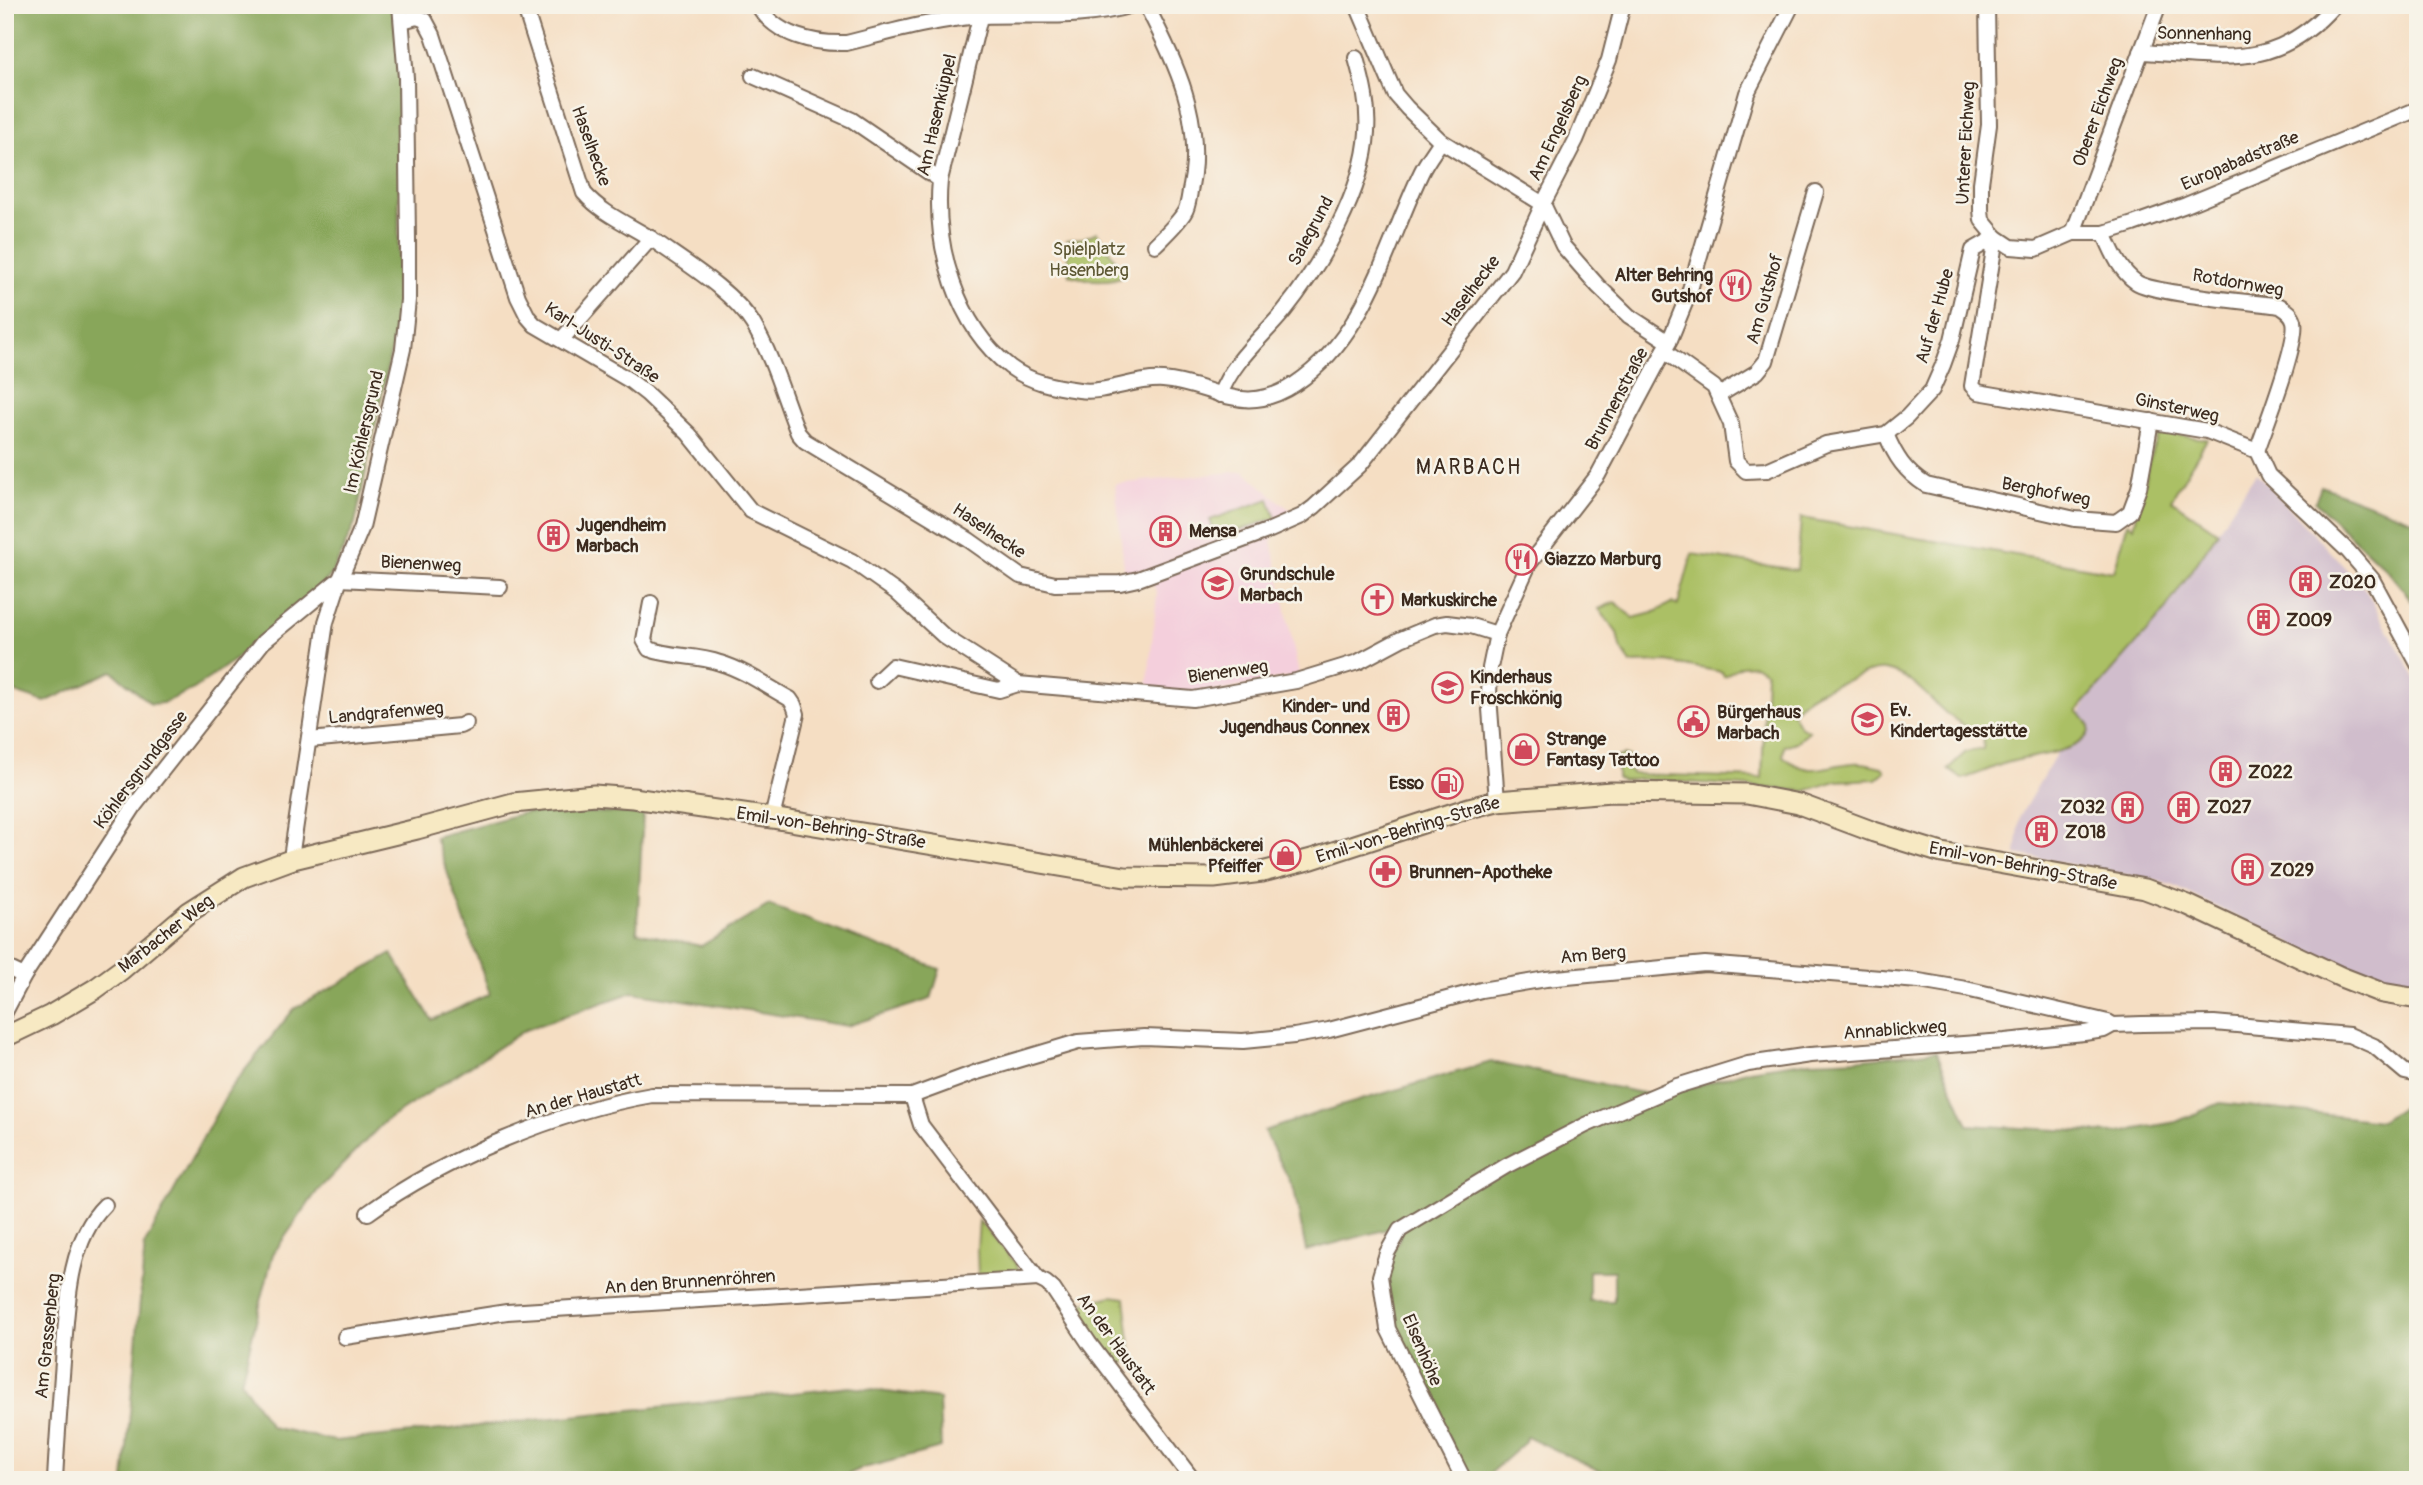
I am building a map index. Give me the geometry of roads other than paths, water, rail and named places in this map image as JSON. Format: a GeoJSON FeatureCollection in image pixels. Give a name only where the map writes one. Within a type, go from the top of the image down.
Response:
{"type":"FeatureCollection","features":[{"type":"Feature","properties":{"kind":"main road","name":"Emil-von-Behring-Straße"},"geometry":{"type":"LineString","coordinates":[[417,829],[513,803],[594,795],[634,798],[772,818],[1125,877],[1214,878],[1238,876],[1298,863],[1469,808],[1497,802],[1611,792],[1706,792],[1767,797],[1799,804],[1874,832],[1942,853],[2145,889],[2188,905],[2341,978],[2382,993],[2418,999]]}},
{"type":"Feature","properties":{"kind":"main road","name":"Marbacher Weg"},"geometry":{"type":"LineString","coordinates":[[5,1037],[51,1015],[95,989],[189,912],[244,877],[293,859],[417,829]]}},
{"type":"Feature","properties":{"kind":"street","name":"Im Köhlersgrund"},"geometry":{"type":"LineString","coordinates":[[293,859],[326,621],[362,527],[404,336],[408,288],[406,78],[400,5]]}},
{"type":"Feature","properties":{"kind":"street","name":"Haselhecke"},"geometry":{"type":"LineString","coordinates":[[524,5],[584,193],[600,208],[690,265],[729,298],[752,323],[799,433],[805,441],[969,540],[1020,576],[1055,584],[1120,583],[1138,579],[1302,516],[1344,482],[1420,391],[1512,271],[1544,204]]}},
{"type":"Feature","properties":{"kind":"street"},"geometry":{"type":"LineString","coordinates":[[758,5],[765,16],[777,25],[806,40],[819,43],[846,43],[982,11],[1057,10],[1082,14],[1132,5]]}},
{"type":"Feature","properties":{"kind":"street"},"geometry":{"type":"LineString","coordinates":[[1146,5],[1186,90],[1193,127],[1195,165],[1186,211],[1155,245]]}},
{"type":"Feature","properties":{"kind":"street"},"geometry":{"type":"LineString","coordinates":[[1357,5],[1395,94],[1441,141],[1544,204]]}},
{"type":"Feature","properties":{"kind":"street","name":"Am Engelsberg"},"geometry":{"type":"LineString","coordinates":[[1623,5],[1609,60],[1576,140],[1544,204],[1563,246],[1598,286],[1666,347]]}},
{"type":"Feature","properties":{"kind":"street","name":"Brunnenstraße"},"geometry":{"type":"LineString","coordinates":[[1497,802],[1489,696],[1490,668],[1497,634],[1529,565],[1598,475],[1666,347],[1689,293],[1747,93],[1792,5]]}},
{"type":"Feature","properties":{"kind":"street","name":"Unterer Eichweg"},"geometry":{"type":"LineString","coordinates":[[1987,5],[1989,125],[1981,183],[1981,209],[1982,219],[1996,237]]}},
{"type":"Feature","properties":{"kind":"street","name":"Oberer Eichweg"},"geometry":{"type":"LineString","coordinates":[[2073,233],[2160,5]]}},
{"type":"Feature","properties":{"kind":"street","name":"Sonnenhang"},"geometry":{"type":"LineString","coordinates":[[2141,52],[2239,58],[2263,54],[2283,47],[2300,36],[2334,5]]}},
{"type":"Feature","properties":{"kind":"street","name":"Am Hasenküppel"},"geometry":{"type":"LineString","coordinates":[[982,11],[940,180],[941,228],[950,278],[978,333],[1010,367],[1040,383],[1083,391],[1161,380],[1236,400],[1283,391],[1335,348],[1353,324],[1397,233],[1422,171],[1441,141]]}},
{"type":"Feature","properties":{"kind":"street","name":"Karl-Justi-Straße"},"geometry":{"type":"LineString","coordinates":[[402,21],[417,17],[425,20],[433,35],[518,296],[535,325],[648,394],[689,434],[751,511],[852,561],[896,592],[945,637],[1018,684]]}},
{"type":"Feature","properties":{"kind":"street","name":"Salegrund"},"geometry":{"type":"LineString","coordinates":[[1220,395],[1227,377],[1240,358],[1263,335],[1305,283],[1346,210],[1358,178],[1367,135],[1366,95],[1356,58]]}},
{"type":"Feature","properties":{"kind":"street"},"geometry":{"type":"LineString","coordinates":[[752,76],[852,120],[940,180]]}},
{"type":"Feature","properties":{"kind":"street","name":"Europabadstraße"},"geometry":{"type":"LineString","coordinates":[[2073,233],[2104,233],[2186,205],[2418,109]]}},
{"type":"Feature","properties":{"kind":"street","name":"Am Gutshof"},"geometry":{"type":"LineString","coordinates":[[1719,395],[1757,372],[1766,361],[1816,191]]}},
{"type":"Feature","properties":{"kind":"street"},"geometry":{"type":"LineString","coordinates":[[1996,237],[2011,247],[2036,249],[2073,233]]}},
{"type":"Feature","properties":{"kind":"street","name":"Rotdornweg"},"geometry":{"type":"LineString","coordinates":[[2104,233],[2118,264],[2138,284],[2280,306],[2292,317],[2295,324],[2291,346],[2257,451]]}},
{"type":"Feature","properties":{"kind":"street","name":"Ginsterweg"},"geometry":{"type":"LineString","coordinates":[[1996,237],[1972,386],[1978,392],[2207,431],[2257,451]]}},
{"type":"Feature","properties":{"kind":"street","name":"Auf der Hube"},"geometry":{"type":"LineString","coordinates":[[1886,434],[1907,417],[1932,390],[1952,340],[1973,250],[1996,237]]}},
{"type":"Feature","properties":{"kind":"street"},"geometry":{"type":"LineString","coordinates":[[562,340],[651,238]]}},
{"type":"Feature","properties":{"kind":"street"},"geometry":{"type":"LineString","coordinates":[[1666,347],[1714,387],[1731,424],[1736,461],[1746,471],[1767,470],[1826,444],[1886,434]]}},
{"type":"Feature","properties":{"kind":"street","name":"Berghofweg"},"geometry":{"type":"LineString","coordinates":[[1886,434],[1896,457],[1912,476],[1926,485],[2075,519],[2116,522],[2130,512],[2139,488],[2151,421]]}},
{"type":"Feature","properties":{"kind":"street"},"geometry":{"type":"LineString","coordinates":[[2257,451],[2268,475],[2367,572],[2418,664]]}},
{"type":"Feature","properties":{"kind":"street","name":"Bienenweg"},"geometry":{"type":"LineString","coordinates":[[340,579],[500,587]]}},
{"type":"Feature","properties":{"kind":"street","name":"Köhlersgrundgasse"},"geometry":{"type":"LineString","coordinates":[[5,1012],[24,976],[135,806],[253,653],[340,579]]}},
{"type":"Feature","properties":{"kind":"street"},"geometry":{"type":"LineString","coordinates":[[650,603],[644,640],[649,649],[693,655],[724,664],[790,699],[794,705],[797,714],[772,818]]}},
{"type":"Feature","properties":{"kind":"street","name":"Bienenweg"},"geometry":{"type":"LineString","coordinates":[[877,681],[893,666],[999,690],[1018,684],[1193,699],[1296,681],[1332,670],[1358,662],[1401,639],[1435,625],[1447,623],[1471,626],[1497,634]]}},
{"type":"Feature","properties":{"kind":"street","name":"Landgrafenweg"},"geometry":{"type":"LineString","coordinates":[[309,740],[460,726],[466,723]]}},
{"type":"Feature","properties":{"kind":"street","name":"Am Berg"},"geometry":{"type":"LineString","coordinates":[[1078,1042],[1144,1037],[1243,1041],[1294,1036],[1329,1030],[1481,990],[1546,979],[1705,964],[1919,981],[1966,989],[2113,1025]]}},
{"type":"Feature","properties":{"kind":"street"},"geometry":{"type":"LineString","coordinates":[[5,967],[24,976]]}},
{"type":"Feature","properties":{"kind":"street","name":"Annablickweg"},"geometry":{"type":"LineString","coordinates":[[1400,1230],[1506,1166],[1586,1125],[1677,1086],[1748,1064],[1810,1055],[2084,1033],[2104,1030],[2113,1025],[2214,1023],[2349,1035],[2374,1046],[2405,1072],[2418,1075]]}},
{"type":"Feature","properties":{"kind":"street","name":"An der Haustatt"},"geometry":{"type":"LineString","coordinates":[[368,1213],[397,1192],[519,1133],[636,1098],[652,1095],[912,1096],[977,1072],[1078,1042]]}},
{"type":"Feature","properties":{"kind":"street","name":"An der Haustatt"},"geometry":{"type":"LineString","coordinates":[[912,1096],[921,1125],[1038,1279],[1053,1290],[1089,1343],[1193,1480]]}},
{"type":"Feature","properties":{"kind":"street","name":"Am Grassenberg"},"geometry":{"type":"LineString","coordinates":[[55,1480],[69,1287],[85,1234],[94,1215],[105,1205]]}},
{"type":"Feature","properties":{"kind":"street","name":"Elsenhöhe"},"geometry":{"type":"LineString","coordinates":[[1400,1230],[1387,1253],[1380,1276],[1388,1329],[1464,1480]]}},
{"type":"Feature","properties":{"kind":"street","name":"An den Brunnenröhren"},"geometry":{"type":"LineString","coordinates":[[345,1337],[507,1312],[1038,1279]]}},
{"type":"Feature","properties":{"kind":"place","name":"Alter Behring Gutshof"},"geometry":{"type":"Point","coordinates":[1736,285]}},
{"type":"Feature","properties":{"kind":"place","name":"Mensa"},"geometry":{"type":"Point","coordinates":[1166,531]}},
{"type":"Feature","properties":{"kind":"place","name":"Jugendheim Marbach"},"geometry":{"type":"Point","coordinates":[553,535]}},
{"type":"Feature","properties":{"kind":"place","name":"Giazzo Marburg"},"geometry":{"type":"Point","coordinates":[1521,559]}},
{"type":"Feature","properties":{"kind":"place","name":"Z020"},"geometry":{"type":"Point","coordinates":[2306,582]}},
{"type":"Feature","properties":{"kind":"place","name":"Grundschule Marbach"},"geometry":{"type":"Point","coordinates":[1217,584]}},
{"type":"Feature","properties":{"kind":"place","name":"Markuskirche"},"geometry":{"type":"Point","coordinates":[1378,600]}},
{"type":"Feature","properties":{"kind":"place","name":"Z009"},"geometry":{"type":"Point","coordinates":[2263,620]}},
{"type":"Feature","properties":{"kind":"place","name":"Kinderhaus Froschkönig"},"geometry":{"type":"Point","coordinates":[1447,687]}},
{"type":"Feature","properties":{"kind":"place","name":"Kinder- und Jugendhaus Connex"},"geometry":{"type":"Point","coordinates":[1393,716]}},
{"type":"Feature","properties":{"kind":"place","name":"Ev. Kindertagesstätte"},"geometry":{"type":"Point","coordinates":[1867,720]}},
{"type":"Feature","properties":{"kind":"place","name":"Bürgerhaus Marbach"},"geometry":{"type":"Point","coordinates":[1694,722]}},
{"type":"Feature","properties":{"kind":"place","name":"Strange Fantasy Tattoo"},"geometry":{"type":"Point","coordinates":[1523,749]}},
{"type":"Feature","properties":{"kind":"place","name":"Z022"},"geometry":{"type":"Point","coordinates":[2225,772]}},
{"type":"Feature","properties":{"kind":"place","name":"Esso"},"geometry":{"type":"Point","coordinates":[1447,783]}},
{"type":"Feature","properties":{"kind":"place","name":"Z032"},"geometry":{"type":"Point","coordinates":[2128,807]}},
{"type":"Feature","properties":{"kind":"place","name":"Z027"},"geometry":{"type":"Point","coordinates":[2184,807]}},
{"type":"Feature","properties":{"kind":"place","name":"Z018"},"geometry":{"type":"Point","coordinates":[2042,832]}},
{"type":"Feature","properties":{"kind":"place","name":"Mühlenbäckerei Pfeiffer"},"geometry":{"type":"Point","coordinates":[1286,855]}},
{"type":"Feature","properties":{"kind":"place","name":"Z029"},"geometry":{"type":"Point","coordinates":[2247,870]}},
{"type":"Feature","properties":{"kind":"place","name":"Brunnen-Apotheke"},"geometry":{"type":"Point","coordinates":[1386,872]}},
{"type":"Feature","properties":{"kind":"district","name":"MARBACH"},"geometry":{"type":"Point","coordinates":[1469,467]}},
{"type":"Feature","properties":{"kind":"park label","name":"Spielplatz Hasenberg"},"geometry":{"type":"Point","coordinates":[1089,259]}}]}
